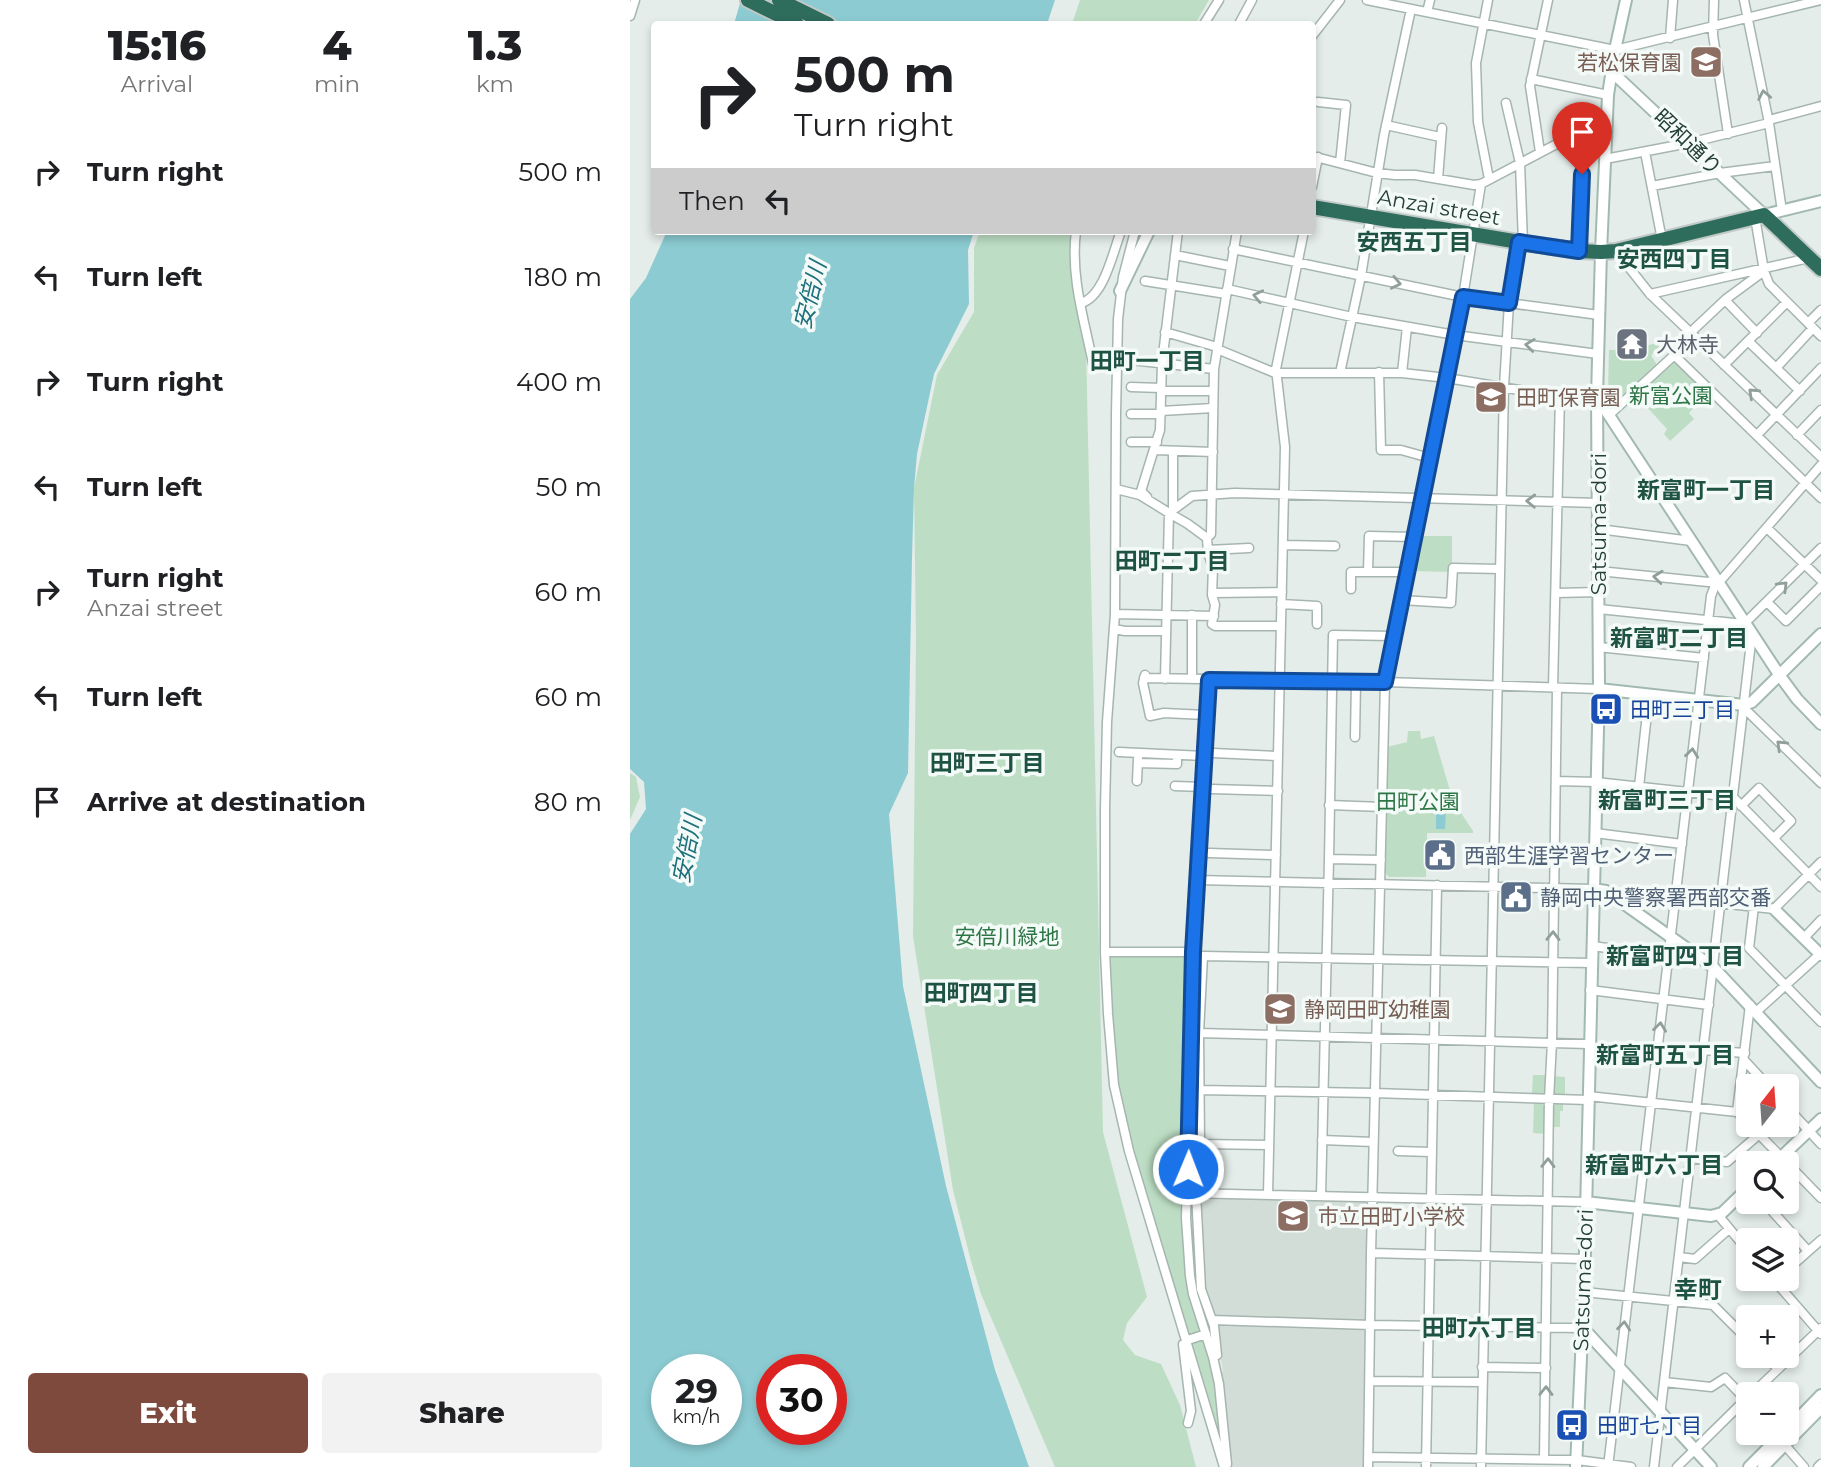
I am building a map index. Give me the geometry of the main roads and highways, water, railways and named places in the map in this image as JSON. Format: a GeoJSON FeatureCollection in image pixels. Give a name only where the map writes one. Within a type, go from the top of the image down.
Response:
{"type":"FeatureCollection","features":[{"type":"Feature","properties":{"kind":"highway"},"geometry":{"type":"LineString","coordinates":[[748,0],[791,21]]}},
{"type":"Feature","properties":{"kind":"highway"},"geometry":{"type":"LineString","coordinates":[[779,0],[822,21]]}},
{"type":"Feature","properties":{"kind":"highway","name":"Anzai street"},"geometry":{"type":"LineString","coordinates":[[1316,208],[1579,251],[1608,252]]}},
{"type":"Feature","properties":{"kind":"highway"},"geometry":{"type":"LineString","coordinates":[[1759,216],[1821,269]]}},
{"type":"Feature","properties":{"kind":"water"},"geometry":{"type":"Polygon","coordinates":[[[741,0],[1055,0],[1048,21],[735,21],[741,0]]]}},
{"type":"Feature","properties":{"kind":"water","name":"安倍川"},"geometry":{"type":"Polygon","coordinates":[[[665,235],[973,235],[968,250],[969,304],[934,374],[917,454],[908,773],[889,814],[903,986],[946,1186],[995,1370],[1029,1467],[630,1467],[630,834],[646,809],[644,782],[630,769],[630,299],[646,278],[665,235]]]}},
{"type":"Feature","properties":{"kind":"water"},"geometry":{"type":"Polygon","coordinates":[[[1436,809],[1446,809],[1445,829],[1436,829],[1436,809]]]}},
{"type":"Feature","properties":{"kind":"place","name":"若松保育園"},"geometry":{"type":"Point","coordinates":[1706,62]}},
{"type":"Feature","properties":{"kind":"place","name":"大林寺"},"geometry":{"type":"Point","coordinates":[1632,344]}},
{"type":"Feature","properties":{"kind":"place","name":"田町保育園"},"geometry":{"type":"Point","coordinates":[1491,397]}},
{"type":"Feature","properties":{"kind":"place","name":"田町三丁目"},"geometry":{"type":"Point","coordinates":[1606,709]}},
{"type":"Feature","properties":{"kind":"place","name":"西部生涯学習センター"},"geometry":{"type":"Point","coordinates":[1440,855]}},
{"type":"Feature","properties":{"kind":"place","name":"静岡中央警察署西部交番"},"geometry":{"type":"Point","coordinates":[1516,897]}},
{"type":"Feature","properties":{"kind":"place","name":"静岡田町幼稚園"},"geometry":{"type":"Point","coordinates":[1280,1009]}},
{"type":"Feature","properties":{"kind":"place","name":"市立田町小学校"},"geometry":{"type":"Point","coordinates":[1293,1216]}},
{"type":"Feature","properties":{"kind":"place","name":"田町七丁目"},"geometry":{"type":"Point","coordinates":[1572,1425]}},
{"type":"Feature","properties":{"kind":"district","name":"安西五丁目"},"geometry":{"type":"Point","coordinates":[1414,242]}},
{"type":"Feature","properties":{"kind":"district","name":"安西四丁目"},"geometry":{"type":"Point","coordinates":[1674,259]}},
{"type":"Feature","properties":{"kind":"district","name":"田町一丁目"},"geometry":{"type":"Point","coordinates":[1147,361]}},
{"type":"Feature","properties":{"kind":"district","name":"新富町一丁目"},"geometry":{"type":"Point","coordinates":[1706,490]}},
{"type":"Feature","properties":{"kind":"district","name":"田町二丁目"},"geometry":{"type":"Point","coordinates":[1172,561]}},
{"type":"Feature","properties":{"kind":"district","name":"新富町二丁目"},"geometry":{"type":"Point","coordinates":[1679,638]}},
{"type":"Feature","properties":{"kind":"district","name":"田町三丁目"},"geometry":{"type":"Point","coordinates":[987,763]}},
{"type":"Feature","properties":{"kind":"district","name":"新富町三丁目"},"geometry":{"type":"Point","coordinates":[1667,800]}},
{"type":"Feature","properties":{"kind":"district","name":"新富町四丁目"},"geometry":{"type":"Point","coordinates":[1675,956]}},
{"type":"Feature","properties":{"kind":"district","name":"田町四丁目"},"geometry":{"type":"Point","coordinates":[981,993]}},
{"type":"Feature","properties":{"kind":"district","name":"新富町五丁目"},"geometry":{"type":"Point","coordinates":[1665,1055]}},
{"type":"Feature","properties":{"kind":"district","name":"新富町六丁目"},"geometry":{"type":"Point","coordinates":[1654,1165]}},
{"type":"Feature","properties":{"kind":"district","name":"幸町"},"geometry":{"type":"Point","coordinates":[1698,1289]}},
{"type":"Feature","properties":{"kind":"district","name":"田町六丁目"},"geometry":{"type":"Point","coordinates":[1479,1328]}},
{"type":"Feature","properties":{"kind":"park label","name":"新富公園"},"geometry":{"type":"Point","coordinates":[1671,395]}},
{"type":"Feature","properties":{"kind":"park label","name":"田町公園"},"geometry":{"type":"Point","coordinates":[1418,801]}},
{"type":"Feature","properties":{"kind":"park label","name":"安倍川緑地"},"geometry":{"type":"Point","coordinates":[1007,936]}}]}
